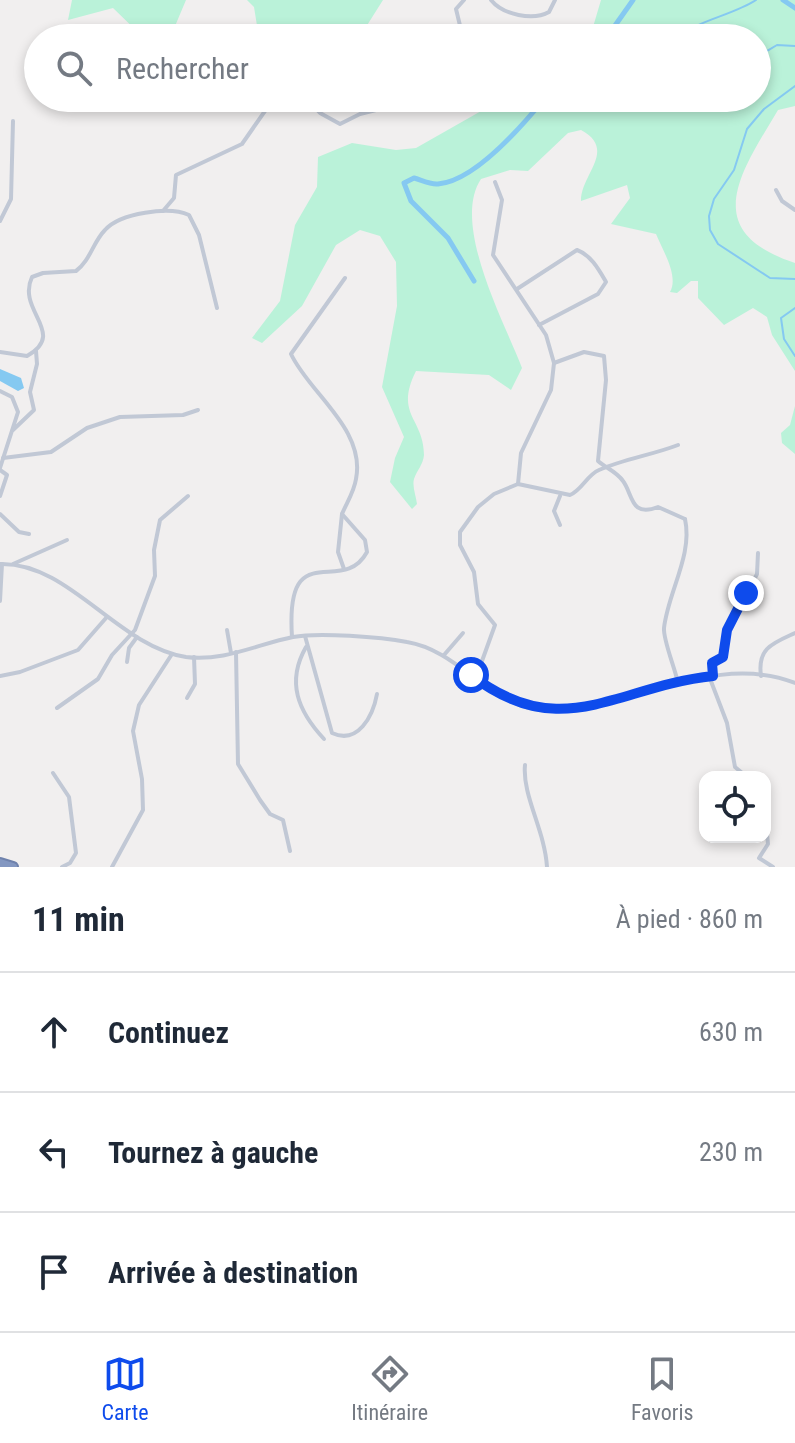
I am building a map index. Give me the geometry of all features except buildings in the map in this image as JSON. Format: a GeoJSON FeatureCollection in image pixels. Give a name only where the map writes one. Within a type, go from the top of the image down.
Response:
{"type":"FeatureCollection","features":[{"type":"Feature","properties":{"kind":"highway"},"geometry":{"type":"LineString","coordinates":[[0,863],[13,867]]}},
{"type":"Feature","properties":{"kind":"street"},"geometry":{"type":"LineString","coordinates":[[460,24],[456,9],[464,0]]}},
{"type":"Feature","properties":{"kind":"street"},"geometry":{"type":"LineString","coordinates":[[491,0],[506,13],[540,15],[549,12],[555,0]]}},
{"type":"Feature","properties":{"kind":"street"},"geometry":{"type":"LineString","coordinates":[[163,212],[172,202],[176,175],[242,144],[264,112]]}},
{"type":"Feature","properties":{"kind":"street"},"geometry":{"type":"LineString","coordinates":[[319,112],[340,124],[368,112]]}},
{"type":"Feature","properties":{"kind":"street"},"geometry":{"type":"LineString","coordinates":[[0,221],[9,205],[13,183],[13,121]]}},
{"type":"Feature","properties":{"kind":"street"},"geometry":{"type":"LineString","coordinates":[[495,182],[502,200],[493,255],[549,340],[554,363],[551,390],[521,453],[518,484]]}},
{"type":"Feature","properties":{"kind":"street"},"geometry":{"type":"LineString","coordinates":[[776,190],[782,201],[795,210]]}},
{"type":"Feature","properties":{"kind":"street"},"geometry":{"type":"LineString","coordinates":[[13,430],[34,410],[30,392],[37,364],[36,351],[45,327],[31,310],[28,294],[32,277],[43,273],[76,271],[108,226],[163,212],[187,213],[195,225],[217,308]]}},
{"type":"Feature","properties":{"kind":"street"},"geometry":{"type":"LineString","coordinates":[[516,289],[577,250],[588,256],[601,274],[606,282],[598,294],[539,325]]}},
{"type":"Feature","properties":{"kind":"street"},"geometry":{"type":"LineString","coordinates":[[344,569],[338,552],[342,514],[357,478],[353,452],[340,416],[310,385],[291,354],[345,278]]}},
{"type":"Feature","properties":{"kind":"street"},"geometry":{"type":"LineString","coordinates":[[0,352],[20,357],[36,351]]}},
{"type":"Feature","properties":{"kind":"street"},"geometry":{"type":"LineString","coordinates":[[554,363],[584,352],[599,352],[604,356],[606,380],[597,458],[612,468],[626,484],[626,496],[635,506],[649,511],[658,507],[685,518],[688,532],[663,632],[678,683]]}},
{"type":"Feature","properties":{"kind":"street"},"geometry":{"type":"LineString","coordinates":[[0,391],[17,403],[13,430],[0,469],[7,475],[0,496]]}},
{"type":"Feature","properties":{"kind":"street"},"geometry":{"type":"LineString","coordinates":[[3,458],[51,452],[87,428],[120,417],[183,415],[198,410]]}},
{"type":"Feature","properties":{"kind":"street"},"geometry":{"type":"LineString","coordinates":[[471,675],[482,661],[495,625],[478,604],[474,572],[460,545],[460,532],[478,507],[494,494],[518,484],[560,496],[577,492],[597,471],[612,468],[639,454],[678,445]]}},
{"type":"Feature","properties":{"kind":"street"},"geometry":{"type":"LineString","coordinates":[[127,662],[129,648],[155,576],[154,550],[160,520],[188,496]]}},
{"type":"Feature","properties":{"kind":"street"},"geometry":{"type":"LineString","coordinates":[[560,496],[554,511],[560,525]]}},
{"type":"Feature","properties":{"kind":"street"},"geometry":{"type":"LineString","coordinates":[[0,514],[19,532],[29,534]]}},
{"type":"Feature","properties":{"kind":"street"},"geometry":{"type":"LineString","coordinates":[[292,637],[297,582],[310,574],[344,569],[365,556],[367,545],[352,522],[342,514]]}},
{"type":"Feature","properties":{"kind":"street"},"geometry":{"type":"LineString","coordinates":[[13,564],[67,540]]}},
{"type":"Feature","properties":{"kind":"street"},"geometry":{"type":"LineString","coordinates":[[740,771],[735,767],[727,723],[711,676],[712,663],[724,653],[727,630],[757,574],[758,553]]}},
{"type":"Feature","properties":{"kind":"street"},"geometry":{"type":"LineString","coordinates":[[0,601],[1,564],[13,564],[42,573],[134,636],[172,654],[194,657],[233,652],[305,636],[402,641],[444,655],[516,703],[553,711],[630,697],[711,676],[761,676],[795,683]]}},
{"type":"Feature","properties":{"kind":"street"},"geometry":{"type":"LineString","coordinates":[[0,676],[20,672],[78,650],[107,617]]}},
{"type":"Feature","properties":{"kind":"street"},"geometry":{"type":"LineString","coordinates":[[227,630],[233,652],[238,764],[270,814],[283,820],[290,851]]}},
{"type":"Feature","properties":{"kind":"street"},"geometry":{"type":"LineString","coordinates":[[444,655],[463,633]]}},
{"type":"Feature","properties":{"kind":"street"},"geometry":{"type":"LineString","coordinates":[[761,676],[759,661],[765,649],[795,633]]}},
{"type":"Feature","properties":{"kind":"street"},"geometry":{"type":"LineString","coordinates":[[57,708],[98,679],[112,655],[134,636]]}},
{"type":"Feature","properties":{"kind":"street"},"geometry":{"type":"LineString","coordinates":[[305,636],[332,733],[346,737],[354,734],[371,716],[377,694]]}},
{"type":"Feature","properties":{"kind":"street"},"geometry":{"type":"LineString","coordinates":[[306,647],[298,660],[295,687],[301,710],[324,739]]}},
{"type":"Feature","properties":{"kind":"street"},"geometry":{"type":"LineString","coordinates":[[112,867],[143,810],[142,779],[133,731],[139,705],[172,654]]}},
{"type":"Feature","properties":{"kind":"street"},"geometry":{"type":"LineString","coordinates":[[187,698],[196,681],[194,657]]}},
{"type":"Feature","properties":{"kind":"street"},"geometry":{"type":"LineString","coordinates":[[525,765],[524,782],[540,823],[547,867]]}},
{"type":"Feature","properties":{"kind":"street"},"geometry":{"type":"LineString","coordinates":[[53,773],[69,797],[75,848],[70,863],[62,867]]}},
{"type":"Feature","properties":{"kind":"street"},"geometry":{"type":"LineString","coordinates":[[768,843],[759,858],[773,867]]}},
{"type":"Feature","properties":{"kind":"green space"},"geometry":{"type":"Polygon","coordinates":[[[72,0],[186,0],[176,24],[130,24],[113,8],[68,20],[72,0]]]}},
{"type":"Feature","properties":{"kind":"green space"},"geometry":{"type":"Polygon","coordinates":[[[247,0],[383,0],[368,24],[257,24],[254,7],[247,0]]]}},
{"type":"Feature","properties":{"kind":"green space"},"geometry":{"type":"Polygon","coordinates":[[[601,0],[795,0],[795,106],[778,110],[751,156],[736,198],[737,217],[746,234],[765,250],[795,263],[795,371],[772,335],[767,317],[753,308],[724,325],[698,298],[698,281],[691,281],[677,293],[670,292],[673,279],[656,234],[611,224],[630,198],[627,185],[581,201],[597,154],[596,146],[592,138],[581,130],[568,133],[528,171],[510,170],[481,179],[473,198],[472,221],[476,246],[493,299],[522,368],[511,390],[489,375],[416,371],[408,397],[424,455],[414,479],[417,504],[412,509],[390,482],[404,437],[382,387],[397,306],[396,262],[380,236],[360,230],[336,245],[302,306],[262,343],[252,338],[280,301],[295,225],[317,187],[318,157],[352,143],[396,150],[416,148],[479,112],[771,112],[771,24],[594,24],[601,0]]]}},
{"type":"Feature","properties":{"kind":"green space"},"geometry":{"type":"Polygon","coordinates":[[[795,406],[795,454],[782,443],[781,433],[790,425],[795,406]]]}},
{"type":"Feature","properties":{"kind":"water"},"geometry":{"type":"Polygon","coordinates":[[[0,369],[21,378],[24,388],[18,391],[0,381],[0,369]]]}},
{"type":"Feature","properties":{"kind":"waterway"},"geometry":{"type":"LineString","coordinates":[[616,24],[633,0]]}},
{"type":"Feature","properties":{"kind":"waterway"},"geometry":{"type":"LineString","coordinates":[[702,24],[756,0]]}},
{"type":"Feature","properties":{"kind":"waterway"},"geometry":{"type":"LineString","coordinates":[[783,0],[795,8]]}},
{"type":"Feature","properties":{"kind":"waterway"},"geometry":{"type":"LineString","coordinates":[[771,49],[777,45],[795,46]]}},
{"type":"Feature","properties":{"kind":"waterway"},"geometry":{"type":"LineString","coordinates":[[771,104],[795,86]]}},
{"type":"Feature","properties":{"kind":"waterway"},"geometry":{"type":"LineString","coordinates":[[474,281],[448,238],[411,201],[404,183],[414,178],[438,184],[467,173],[497,150],[533,112]]}},
{"type":"Feature","properties":{"kind":"waterway"},"geometry":{"type":"LineString","coordinates":[[761,112],[747,129],[734,170],[714,199],[709,216],[710,230],[718,244],[770,278],[795,279]]}},
{"type":"Feature","properties":{"kind":"waterway"},"geometry":{"type":"LineString","coordinates":[[795,308],[781,318],[784,339],[795,356]]}},
{"type":"Feature","properties":{"kind":"route"},"geometry":{"type":"LineString","coordinates":[[471,675],[506,699],[535,709],[553,711],[630,697],[699,677],[713,676],[712,663],[723,657],[727,630],[746,593]]}}]}
